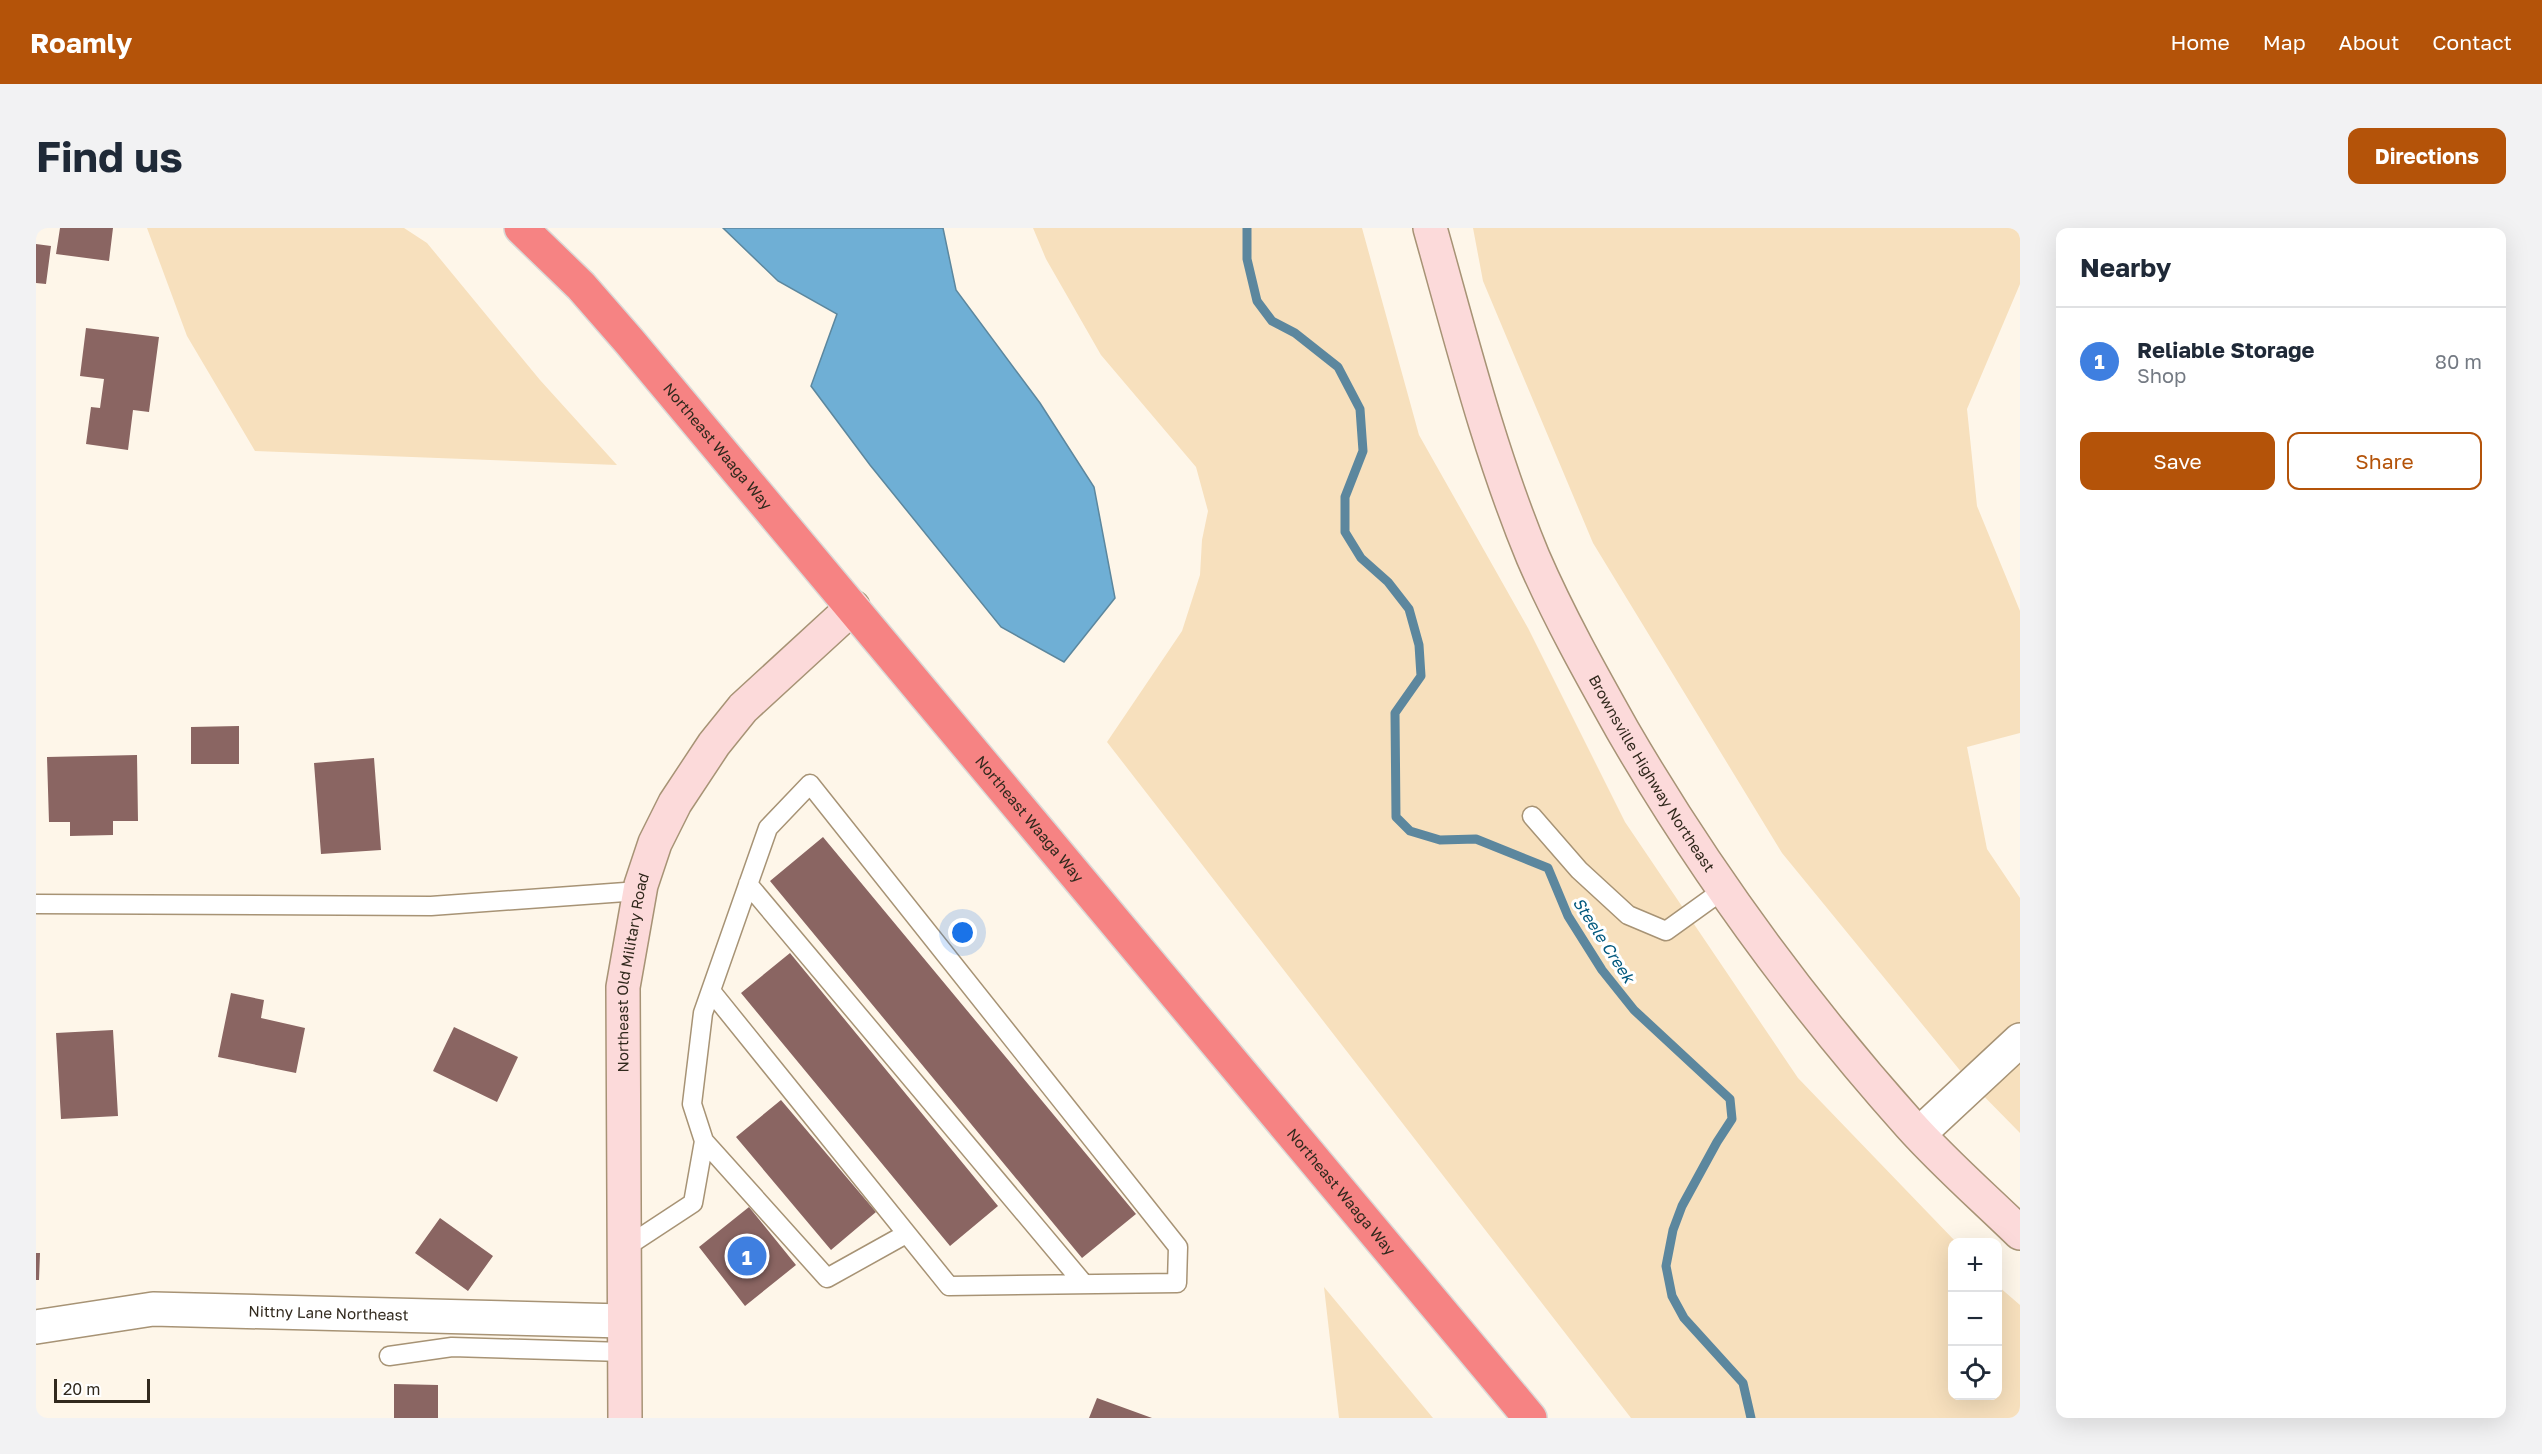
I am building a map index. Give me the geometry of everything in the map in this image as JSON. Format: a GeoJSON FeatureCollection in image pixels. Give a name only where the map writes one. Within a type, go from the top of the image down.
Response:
{"type":"FeatureCollection","features":[{"type":"Feature","properties":{"kind":"highway","name":"Northeast Waaga Way"},"geometry":{"type":"LineString","coordinates":[[521,228],[581,286],[629,341],[1530,1418]]}},
{"type":"Feature","properties":{"kind":"main road","name":"Brownsville Highway Northeast"},"geometry":{"type":"LineString","coordinates":[[1430,228],[1507,489],[1537,566],[1563,623],[1654,785],[1723,890],[1825,1025],[1919,1134],[2020,1233]]}},
{"type":"Feature","properties":{"kind":"main road","name":"Northeast Old Military Road"},"geometry":{"type":"LineString","coordinates":[[625,1418],[623,987],[639,891],[655,843],[675,803],[714,744],[743,708],[853,607]]}},
{"type":"Feature","properties":{"kind":"street"},"geometry":{"type":"LineString","coordinates":[[1919,1134],[2020,1040]]}},
{"type":"Feature","properties":{"kind":"street","name":"Nittny Lane Northeast"},"geometry":{"type":"LineString","coordinates":[[36,1327],[153,1309],[623,1336]]}},
{"type":"Feature","properties":{"kind":"lane"},"geometry":{"type":"LineString","coordinates":[[711,991],[949,1286],[1177,1283],[1178,1247],[810,783],[768,828],[703,1013],[692,1104],[704,1141],[827,1278],[906,1234]]}},
{"type":"Feature","properties":{"kind":"lane"},"geometry":{"type":"LineString","coordinates":[[1532,816],[1579,870],[1628,915],[1666,931],[1723,890]]}},
{"type":"Feature","properties":{"kind":"lane"},"geometry":{"type":"LineString","coordinates":[[748,884],[1084,1284]]}},
{"type":"Feature","properties":{"kind":"lane"},"geometry":{"type":"LineString","coordinates":[[36,904],[431,906],[639,891]]}},
{"type":"Feature","properties":{"kind":"lane"},"geometry":{"type":"LineString","coordinates":[[623,1249],[693,1203],[704,1141]]}},
{"type":"Feature","properties":{"kind":"lane"},"geometry":{"type":"LineString","coordinates":[[389,1356],[452,1347],[623,1336]]}},
{"type":"Feature","properties":{"kind":"shaded area"},"geometry":{"type":"Polygon","coordinates":[[[147,228],[404,228],[427,243],[540,380],[617,465],[255,451],[187,336],[147,228]]]}},
{"type":"Feature","properties":{"kind":"shaded area"},"geometry":{"type":"Polygon","coordinates":[[[1033,228],[1362,228],[1419,435],[1528,628],[1625,822],[1798,1078],[1952,1238],[1948,1238],[1948,1400],[2002,1400],[2002,1289],[2020,1305],[2020,1418],[1631,1418],[1107,742],[1182,631],[1200,575],[1202,540],[1208,511],[1196,467],[1101,355],[1046,259],[1033,228]]]}},
{"type":"Feature","properties":{"kind":"shaded area"},"geometry":{"type":"Polygon","coordinates":[[[1473,228],[2020,228],[2020,284],[1967,409],[1977,506],[2020,611],[2020,733],[1967,747],[1987,849],[2020,898],[2020,1133],[1967,1079],[1782,853],[1593,543],[1483,281],[1473,228]]]}},
{"type":"Feature","properties":{"kind":"shaded area"},"geometry":{"type":"Polygon","coordinates":[[[1324,1287],[1433,1418],[1339,1418],[1324,1287]]]}},
{"type":"Feature","properties":{"kind":"water"},"geometry":{"type":"Polygon","coordinates":[[[723,228],[943,228],[956,290],[1040,403],[1094,487],[1115,598],[1064,662],[1001,627],[870,465],[811,386],[837,314],[778,281],[723,228]]]}},
{"type":"Feature","properties":{"kind":"building"},"geometry":{"type":"Polygon","coordinates":[[[60,228],[113,228],[109,261],[56,254],[60,228]]]}},
{"type":"Feature","properties":{"kind":"building"},"geometry":{"type":"Polygon","coordinates":[[[36,244],[51,246],[46,284],[36,283],[36,244]]]}},
{"type":"Feature","properties":{"kind":"building"},"geometry":{"type":"Polygon","coordinates":[[[86,328],[159,337],[149,412],[133,410],[128,450],[86,444],[91,407],[100,408],[104,379],[80,376],[86,328]]]}},
{"type":"Feature","properties":{"kind":"building"},"geometry":{"type":"Polygon","coordinates":[[[239,726],[239,764],[191,764],[191,727],[239,726]]]}},
{"type":"Feature","properties":{"kind":"building"},"geometry":{"type":"Polygon","coordinates":[[[137,755],[138,821],[113,821],[113,835],[70,836],[70,822],[49,822],[47,757],[137,755]]]}},
{"type":"Feature","properties":{"kind":"building"},"geometry":{"type":"Polygon","coordinates":[[[374,758],[381,850],[321,854],[314,763],[374,758]]]}},
{"type":"Feature","properties":{"kind":"building"},"geometry":{"type":"Polygon","coordinates":[[[823,837],[1136,1214],[1082,1258],[770,881],[823,837]]]}},
{"type":"Feature","properties":{"kind":"building"},"geometry":{"type":"Polygon","coordinates":[[[790,953],[998,1206],[950,1246],[741,993],[790,953]]]}},
{"type":"Feature","properties":{"kind":"building"},"geometry":{"type":"Polygon","coordinates":[[[231,993],[264,1000],[261,1018],[305,1028],[296,1073],[218,1057],[231,993]]]}},
{"type":"Feature","properties":{"kind":"building"},"geometry":{"type":"Polygon","coordinates":[[[454,1027],[518,1057],[497,1102],[433,1071],[454,1027]]]}},
{"type":"Feature","properties":{"kind":"building"},"geometry":{"type":"Polygon","coordinates":[[[113,1030],[118,1116],[61,1119],[56,1033],[113,1030]]]}},
{"type":"Feature","properties":{"kind":"building"},"geometry":{"type":"Polygon","coordinates":[[[781,1100],[876,1212],[831,1250],[736,1137],[781,1100]]]}},
{"type":"Feature","properties":{"kind":"building"},"geometry":{"type":"Polygon","coordinates":[[[749,1207],[796,1265],[745,1306],[699,1247],[749,1207]]]}},
{"type":"Feature","properties":{"kind":"building"},"geometry":{"type":"Polygon","coordinates":[[[440,1218],[493,1256],[468,1291],[415,1253],[440,1218]]]}},
{"type":"Feature","properties":{"kind":"building"},"geometry":{"type":"Polygon","coordinates":[[[36,1253],[40,1253],[39,1280],[36,1280],[36,1253]]]}},
{"type":"Feature","properties":{"kind":"building"},"geometry":{"type":"Polygon","coordinates":[[[394,1384],[438,1385],[438,1418],[394,1418],[394,1384]]]}},
{"type":"Feature","properties":{"kind":"building"},"geometry":{"type":"Polygon","coordinates":[[[1097,1398],[1152,1418],[1089,1418],[1097,1398]]]}},
{"type":"Feature","properties":{"kind":"waterway","name":"Steele Creek"},"geometry":{"type":"LineString","coordinates":[[1247,228],[1247,259],[1257,301],[1272,321],[1295,333],[1338,367],[1360,409],[1363,451],[1345,497],[1345,532],[1361,558],[1388,582],[1409,609],[1419,645],[1421,676],[1395,713],[1396,817],[1410,831],[1440,840],[1476,839],[1548,868],[1568,916],[1602,970],[1634,1010],[1730,1099],[1732,1119],[1682,1206],[1673,1230],[1666,1266],[1672,1296],[1684,1318],[1743,1383],[1751,1418]]}},
{"type":"Feature","properties":{"kind":"place","name":"Reliable Storage"},"geometry":{"type":"Point","coordinates":[747,1256]}}]}
